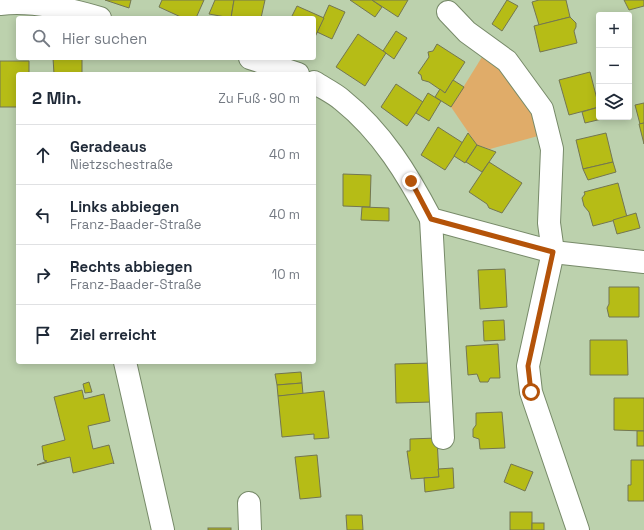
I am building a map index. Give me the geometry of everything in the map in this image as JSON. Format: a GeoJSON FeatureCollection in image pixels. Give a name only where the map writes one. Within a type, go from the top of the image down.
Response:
{"type":"FeatureCollection","features":[{"type":"Feature","properties":{"kind":"street"},"geometry":{"type":"LineString","coordinates":[[0,4],[16,0],[49,4],[93,16]]}},
{"type":"Feature","properties":{"kind":"street"},"geometry":{"type":"LineString","coordinates":[[448,12],[467,32],[507,61],[542,110],[552,150],[549,223],[553,252],[528,366],[531,392],[578,530]]}},
{"type":"Feature","properties":{"kind":"street"},"geometry":{"type":"LineString","coordinates":[[256,60],[292,72]]}},
{"type":"Feature","properties":{"kind":"street"},"geometry":{"type":"LineString","coordinates":[[316,83],[342,100],[377,133],[411,181],[431,219],[443,438]]}},
{"type":"Feature","properties":{"kind":"street"},"geometry":{"type":"LineString","coordinates":[[431,219],[553,252],[644,262]]}},
{"type":"Feature","properties":{"kind":"street"},"geometry":{"type":"LineString","coordinates":[[124,364],[163,530]]}},
{"type":"Feature","properties":{"kind":"street"},"geometry":{"type":"LineString","coordinates":[[249,503],[250,530]]}},
{"type":"Feature","properties":{"kind":"shaded area"},"geometry":{"type":"Polygon","coordinates":[[[482,57],[509,77],[529,105],[538,136],[490,149],[477,145],[451,107],[482,57]]]}},
{"type":"Feature","properties":{"kind":"building"},"geometry":{"type":"Polygon","coordinates":[[[105,0],[131,0],[129,8],[105,0]]]}},
{"type":"Feature","properties":{"kind":"building"},"geometry":{"type":"Polygon","coordinates":[[[162,0],[204,0],[197,16],[179,16],[159,7],[162,0]]]}},
{"type":"Feature","properties":{"kind":"building"},"geometry":{"type":"Polygon","coordinates":[[[215,0],[234,0],[231,16],[209,14],[215,0]]]}},
{"type":"Feature","properties":{"kind":"building"},"geometry":{"type":"Polygon","coordinates":[[[234,0],[265,0],[261,16],[231,16],[234,0]]]}},
{"type":"Feature","properties":{"kind":"building"},"geometry":{"type":"Polygon","coordinates":[[[350,0],[372,0],[382,7],[375,17],[350,0]]]}},
{"type":"Feature","properties":{"kind":"building"},"geometry":{"type":"Polygon","coordinates":[[[372,0],[408,0],[398,17],[372,0]]]}},
{"type":"Feature","properties":{"kind":"building"},"geometry":{"type":"Polygon","coordinates":[[[507,0],[518,6],[502,31],[492,24],[507,0]]]}},
{"type":"Feature","properties":{"kind":"building"},"geometry":{"type":"Polygon","coordinates":[[[539,0],[566,0],[570,17],[539,25],[532,2],[539,0]]]}},
{"type":"Feature","properties":{"kind":"building"},"geometry":{"type":"Polygon","coordinates":[[[624,0],[644,0],[644,6],[629,10],[624,0]]]}},
{"type":"Feature","properties":{"kind":"building"},"geometry":{"type":"Polygon","coordinates":[[[329,5],[345,12],[332,39],[317,32],[329,5]]]}},
{"type":"Feature","properties":{"kind":"building"},"geometry":{"type":"Polygon","coordinates":[[[297,6],[324,18],[316,35],[316,16],[292,16],[297,6]]]}},
{"type":"Feature","properties":{"kind":"building"},"geometry":{"type":"Polygon","coordinates":[[[570,17],[576,23],[574,31],[577,43],[540,52],[534,26],[570,17]]]}},
{"type":"Feature","properties":{"kind":"building"},"geometry":{"type":"Polygon","coordinates":[[[396,31],[407,38],[394,59],[383,51],[396,31]]]}},
{"type":"Feature","properties":{"kind":"building"},"geometry":{"type":"Polygon","coordinates":[[[358,34],[386,53],[365,86],[336,67],[358,34]]]}},
{"type":"Feature","properties":{"kind":"building"},"geometry":{"type":"Polygon","coordinates":[[[437,44],[465,62],[445,93],[429,82],[422,80],[421,75],[418,73],[429,57],[428,52],[433,51],[437,44]]]}},
{"type":"Feature","properties":{"kind":"building"},"geometry":{"type":"Polygon","coordinates":[[[53,60],[82,60],[82,72],[54,72],[53,60]]]}},
{"type":"Feature","properties":{"kind":"building"},"geometry":{"type":"Polygon","coordinates":[[[0,61],[29,61],[29,72],[16,72],[16,107],[0,107],[0,61]]]}},
{"type":"Feature","properties":{"kind":"building"},"geometry":{"type":"Polygon","coordinates":[[[590,72],[596,95],[596,108],[569,115],[559,80],[590,72]]]}},
{"type":"Feature","properties":{"kind":"building"},"geometry":{"type":"Polygon","coordinates":[[[453,80],[464,87],[451,107],[435,97],[440,89],[445,93],[453,80]]]}},
{"type":"Feature","properties":{"kind":"building"},"geometry":{"type":"Polygon","coordinates":[[[396,84],[423,102],[407,126],[381,107],[396,84]]]}},
{"type":"Feature","properties":{"kind":"building"},"geometry":{"type":"Polygon","coordinates":[[[428,93],[441,101],[429,121],[416,113],[428,93]]]}},
{"type":"Feature","properties":{"kind":"building"},"geometry":{"type":"Polygon","coordinates":[[[644,103],[644,123],[640,124],[635,105],[644,103]]]}},
{"type":"Feature","properties":{"kind":"building"},"geometry":{"type":"Polygon","coordinates":[[[596,108],[596,120],[598,120],[585,123],[582,112],[596,108]]]}},
{"type":"Feature","properties":{"kind":"building"},"geometry":{"type":"Polygon","coordinates":[[[644,123],[644,144],[639,124],[644,123]]]}},
{"type":"Feature","properties":{"kind":"building"},"geometry":{"type":"Polygon","coordinates":[[[438,127],[463,143],[445,170],[421,155],[438,127]]]}},
{"type":"Feature","properties":{"kind":"building"},"geometry":{"type":"Polygon","coordinates":[[[468,133],[477,145],[465,163],[454,156],[468,133]]]}},
{"type":"Feature","properties":{"kind":"building"},"geometry":{"type":"Polygon","coordinates":[[[606,133],[613,162],[583,169],[576,140],[606,133]]]}},
{"type":"Feature","properties":{"kind":"building"},"geometry":{"type":"Polygon","coordinates":[[[477,145],[496,152],[482,172],[466,162],[477,145]]]}},
{"type":"Feature","properties":{"kind":"building"},"geometry":{"type":"Polygon","coordinates":[[[489,162],[522,183],[502,213],[489,208],[487,204],[469,192],[489,162]]]}},
{"type":"Feature","properties":{"kind":"building"},"geometry":{"type":"Polygon","coordinates":[[[613,162],[616,172],[588,180],[583,169],[613,162]]]}},
{"type":"Feature","properties":{"kind":"building"},"geometry":{"type":"Polygon","coordinates":[[[343,174],[371,175],[370,207],[343,206],[343,174]]]}},
{"type":"Feature","properties":{"kind":"building"},"geometry":{"type":"Polygon","coordinates":[[[618,183],[627,217],[593,226],[589,212],[584,206],[582,198],[585,194],[584,192],[618,183]]]}},
{"type":"Feature","properties":{"kind":"building"},"geometry":{"type":"Polygon","coordinates":[[[362,207],[389,208],[389,221],[361,220],[362,207]]]}},
{"type":"Feature","properties":{"kind":"building"},"geometry":{"type":"Polygon","coordinates":[[[636,213],[640,228],[617,234],[613,220],[636,213]]]}},
{"type":"Feature","properties":{"kind":"building"},"geometry":{"type":"Polygon","coordinates":[[[505,269],[507,307],[480,309],[478,270],[505,269]]]}},
{"type":"Feature","properties":{"kind":"building"},"geometry":{"type":"Polygon","coordinates":[[[609,287],[639,287],[639,317],[609,317],[607,308],[609,304],[609,287]]]}},
{"type":"Feature","properties":{"kind":"building"},"geometry":{"type":"Polygon","coordinates":[[[504,320],[505,340],[484,341],[483,321],[504,320]]]}},
{"type":"Feature","properties":{"kind":"building"},"geometry":{"type":"Polygon","coordinates":[[[590,340],[627,340],[628,375],[590,375],[590,340]]]}},
{"type":"Feature","properties":{"kind":"building"},"geometry":{"type":"Polygon","coordinates":[[[498,344],[500,378],[490,378],[488,382],[480,382],[477,374],[468,375],[466,346],[498,344]]]}},
{"type":"Feature","properties":{"kind":"building"},"geometry":{"type":"Polygon","coordinates":[[[431,363],[432,402],[396,403],[395,364],[431,363]]]}},
{"type":"Feature","properties":{"kind":"building"},"geometry":{"type":"Polygon","coordinates":[[[301,372],[302,383],[277,385],[275,374],[301,372]]]}},
{"type":"Feature","properties":{"kind":"building"},"geometry":{"type":"Polygon","coordinates":[[[89,382],[92,392],[85,393],[83,384],[89,382]]]}},
{"type":"Feature","properties":{"kind":"building"},"geometry":{"type":"Polygon","coordinates":[[[302,383],[303,394],[278,396],[277,385],[302,383]]]}},
{"type":"Feature","properties":{"kind":"building"},"geometry":{"type":"Polygon","coordinates":[[[82,390],[84,399],[104,394],[110,421],[88,426],[93,449],[109,445],[114,464],[73,473],[70,457],[37,465],[47,461],[44,460],[42,446],[65,440],[54,397],[82,390]]]}},
{"type":"Feature","properties":{"kind":"building"},"geometry":{"type":"Polygon","coordinates":[[[324,391],[329,438],[314,439],[314,434],[282,437],[278,396],[324,391]]]}},
{"type":"Feature","properties":{"kind":"building"},"geometry":{"type":"Polygon","coordinates":[[[614,398],[644,398],[644,431],[614,430],[614,398]]]}},
{"type":"Feature","properties":{"kind":"building"},"geometry":{"type":"Polygon","coordinates":[[[502,412],[505,448],[480,449],[479,439],[473,437],[473,429],[476,425],[476,413],[502,412]]]}},
{"type":"Feature","properties":{"kind":"building"},"geometry":{"type":"Polygon","coordinates":[[[637,431],[644,431],[644,446],[637,446],[637,431]]]}},
{"type":"Feature","properties":{"kind":"building"},"geometry":{"type":"Polygon","coordinates":[[[437,438],[439,477],[411,479],[407,451],[410,451],[410,439],[437,438]]]}},
{"type":"Feature","properties":{"kind":"building"},"geometry":{"type":"Polygon","coordinates":[[[317,455],[321,497],[300,499],[295,457],[317,455]]]}},
{"type":"Feature","properties":{"kind":"building"},"geometry":{"type":"Polygon","coordinates":[[[631,460],[644,460],[644,501],[628,501],[628,485],[631,485],[631,460]]]}},
{"type":"Feature","properties":{"kind":"building"},"geometry":{"type":"Polygon","coordinates":[[[511,464],[533,472],[525,491],[504,482],[511,464]]]}},
{"type":"Feature","properties":{"kind":"building"},"geometry":{"type":"Polygon","coordinates":[[[453,468],[454,488],[425,492],[424,478],[439,477],[438,469],[453,468]]]}},
{"type":"Feature","properties":{"kind":"building"},"geometry":{"type":"Polygon","coordinates":[[[510,512],[532,512],[532,530],[510,530],[510,512]]]}},
{"type":"Feature","properties":{"kind":"building"},"geometry":{"type":"Polygon","coordinates":[[[346,515],[362,515],[363,530],[347,530],[346,515]]]}},
{"type":"Feature","properties":{"kind":"building"},"geometry":{"type":"Polygon","coordinates":[[[532,523],[544,523],[544,530],[532,530],[532,523]]]}},
{"type":"Feature","properties":{"kind":"building"},"geometry":{"type":"Polygon","coordinates":[[[208,528],[231,528],[231,530],[208,530],[208,528]]]}},
{"type":"Feature","properties":{"kind":"route"},"geometry":{"type":"LineString","coordinates":[[411,181],[431,219],[553,252],[528,366],[531,392]]}}]}
